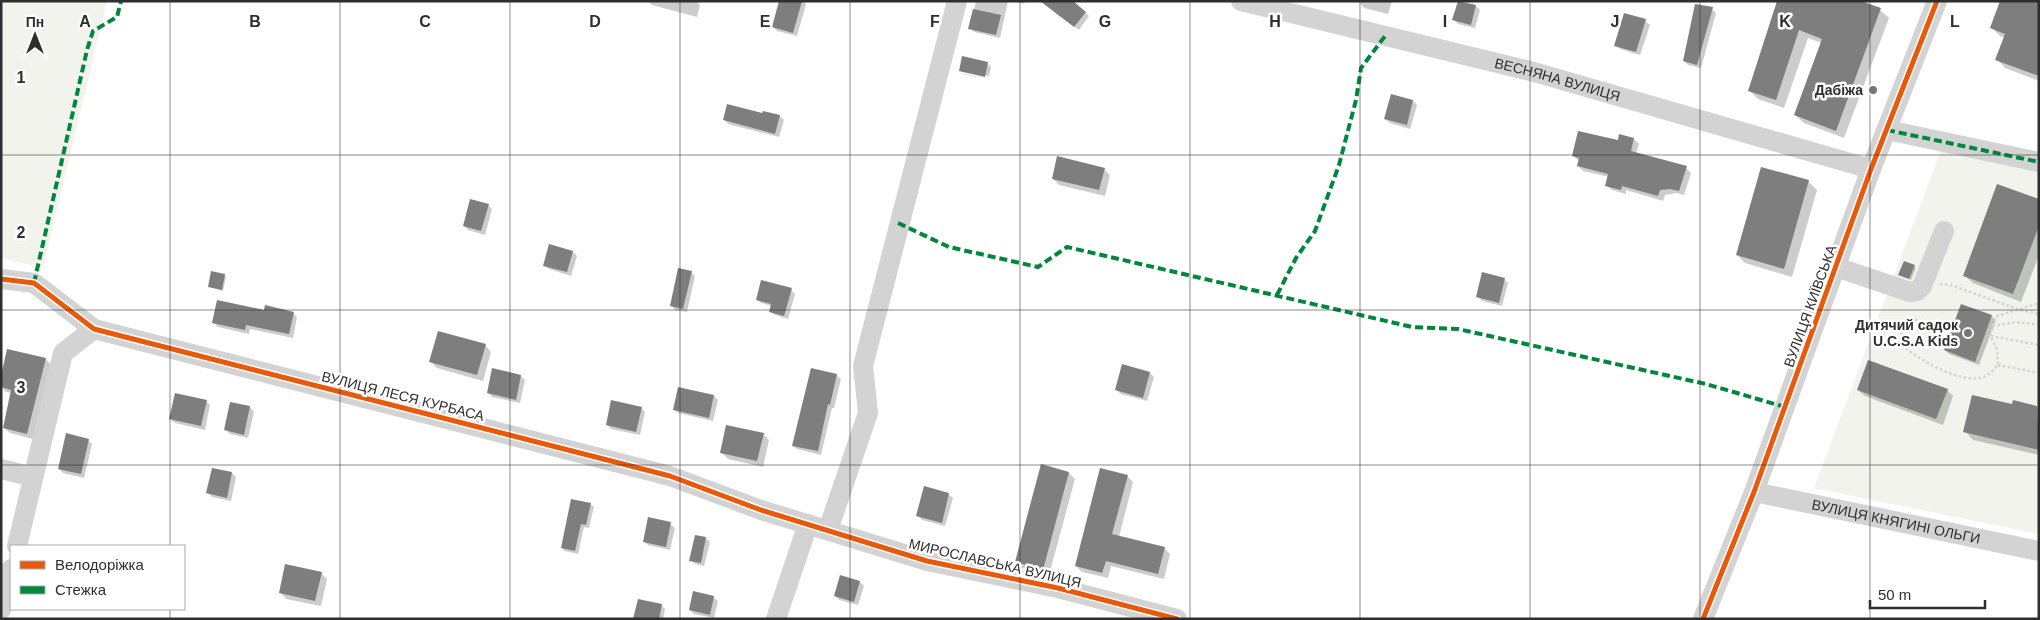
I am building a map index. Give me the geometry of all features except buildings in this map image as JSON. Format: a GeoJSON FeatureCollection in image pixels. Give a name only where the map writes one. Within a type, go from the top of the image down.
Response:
{"type":"FeatureCollection","features":[{"type":"Feature","properties":{"kind":"street"},"geometry":{"type":"LineString","coordinates":[[828,530],[868,413],[862,366],[957,1]]}},
{"type":"Feature","properties":{"kind":"street","name":"ВЕСНЯНА ВУЛИЦЯ"},"geometry":{"type":"LineString","coordinates":[[1241,1],[1534,72],[1871,169]]}},
{"type":"Feature","properties":{"kind":"street","name":"ВУЛИЦЯ КИЇВСЬКА"},"geometry":{"type":"LineString","coordinates":[[1703,619],[1754,492],[1871,169],[1937,1]]}},
{"type":"Feature","properties":{"kind":"street"},"geometry":{"type":"LineString","coordinates":[[1886,130],[2039,162]]}},
{"type":"Feature","properties":{"kind":"street"},"geometry":{"type":"LineString","coordinates":[[1836,267],[1910,292],[1917,291],[1924,282],[1944,230]]}},
{"type":"Feature","properties":{"kind":"street","name":"ВУЛИЦЯ ЛЕСЯ КУРБАСА"},"geometry":{"type":"LineString","coordinates":[[1,279],[34,283],[94,329],[670,476],[761,510],[808,524]]}},
{"type":"Feature","properties":{"kind":"street"},"geometry":{"type":"LineString","coordinates":[[17,545],[64,353],[94,329]]}},
{"type":"Feature","properties":{"kind":"street"},"geometry":{"type":"LineString","coordinates":[[1,469],[34,477]]}},
{"type":"Feature","properties":{"kind":"street","name":"ВУЛИЦЯ КНЯГИНІ ОЛЬГИ"},"geometry":{"type":"LineString","coordinates":[[1754,492],[2039,551]]}},
{"type":"Feature","properties":{"kind":"street"},"geometry":{"type":"LineString","coordinates":[[776,619],[808,524]]}},
{"type":"Feature","properties":{"kind":"street","name":"МИРОСЛАВСЬКА ВУЛИЦЯ"},"geometry":{"type":"LineString","coordinates":[[808,524],[927,560],[1058,588],[1178,619]]}},
{"type":"Feature","properties":{"kind":"street"},"geometry":{"type":"LineString","coordinates":[[1,610],[10,573]]}},
{"type":"Feature","properties":{"kind":"path"},"geometry":{"type":"LineString","coordinates":[[1924,282],[1951,285],[2017,309],[2039,314]]}},
{"type":"Feature","properties":{"kind":"path"},"geometry":{"type":"LineString","coordinates":[[1949,334],[1922,321],[1908,318],[1899,343],[1915,357],[1951,374],[1981,378],[1992,372],[1998,364],[1997,349],[1990,336],[1997,316],[2039,303]]}},
{"type":"Feature","properties":{"kind":"path"},"geometry":{"type":"LineString","coordinates":[[1993,326],[2016,322],[2039,325]]}},
{"type":"Feature","properties":{"kind":"path"},"geometry":{"type":"LineString","coordinates":[[1990,336],[2039,345]]}},
{"type":"Feature","properties":{"kind":"path"},"geometry":{"type":"LineString","coordinates":[[1998,364],[2039,373]]}},
{"type":"Feature","properties":{"kind":"shaded area"},"geometry":{"type":"Polygon","coordinates":[[[1,1],[107,1],[43,268],[1,258],[1,1]]]}},
{"type":"Feature","properties":{"kind":"shaded area"},"geometry":{"type":"Polygon","coordinates":[[[1942,148],[2039,168],[2039,534],[1814,488],[1942,148]]]}},
{"type":"Feature","properties":{"kind":"marked path"},"geometry":{"type":"LineString","coordinates":[[34,283],[87,50],[93,31],[117,17],[121,1]]}},
{"type":"Feature","properties":{"kind":"marked path"},"geometry":{"type":"LineString","coordinates":[[1277,295],[1296,258],[1315,231],[1339,165],[1356,100],[1361,68],[1385,36]]}},
{"type":"Feature","properties":{"kind":"marked path"},"geometry":{"type":"LineString","coordinates":[[1887,130],[2039,162]]}},
{"type":"Feature","properties":{"kind":"marked path"},"geometry":{"type":"LineString","coordinates":[[898,223],[949,247],[1038,267],[1067,247],[1412,327],[1458,329],[1706,384],[1785,407]]}},
{"type":"Feature","properties":{"kind":"cycle path"},"geometry":{"type":"LineString","coordinates":[[1703,619],[1754,492],[1871,169],[1937,1]]}},
{"type":"Feature","properties":{"kind":"cycle path"},"geometry":{"type":"LineString","coordinates":[[1,279],[34,283],[94,329],[670,476],[761,510],[927,561],[1058,588],[1177,619]]}},
{"type":"Feature","properties":{"kind":"place","name":"Дабіжа"},"geometry":{"type":"Point","coordinates":[1873,90]}},
{"type":"Feature","properties":{"kind":"place","name":"Дитячий садок U.C.S.A Kids"},"geometry":{"type":"Point","coordinates":[1968,333]}}]}
